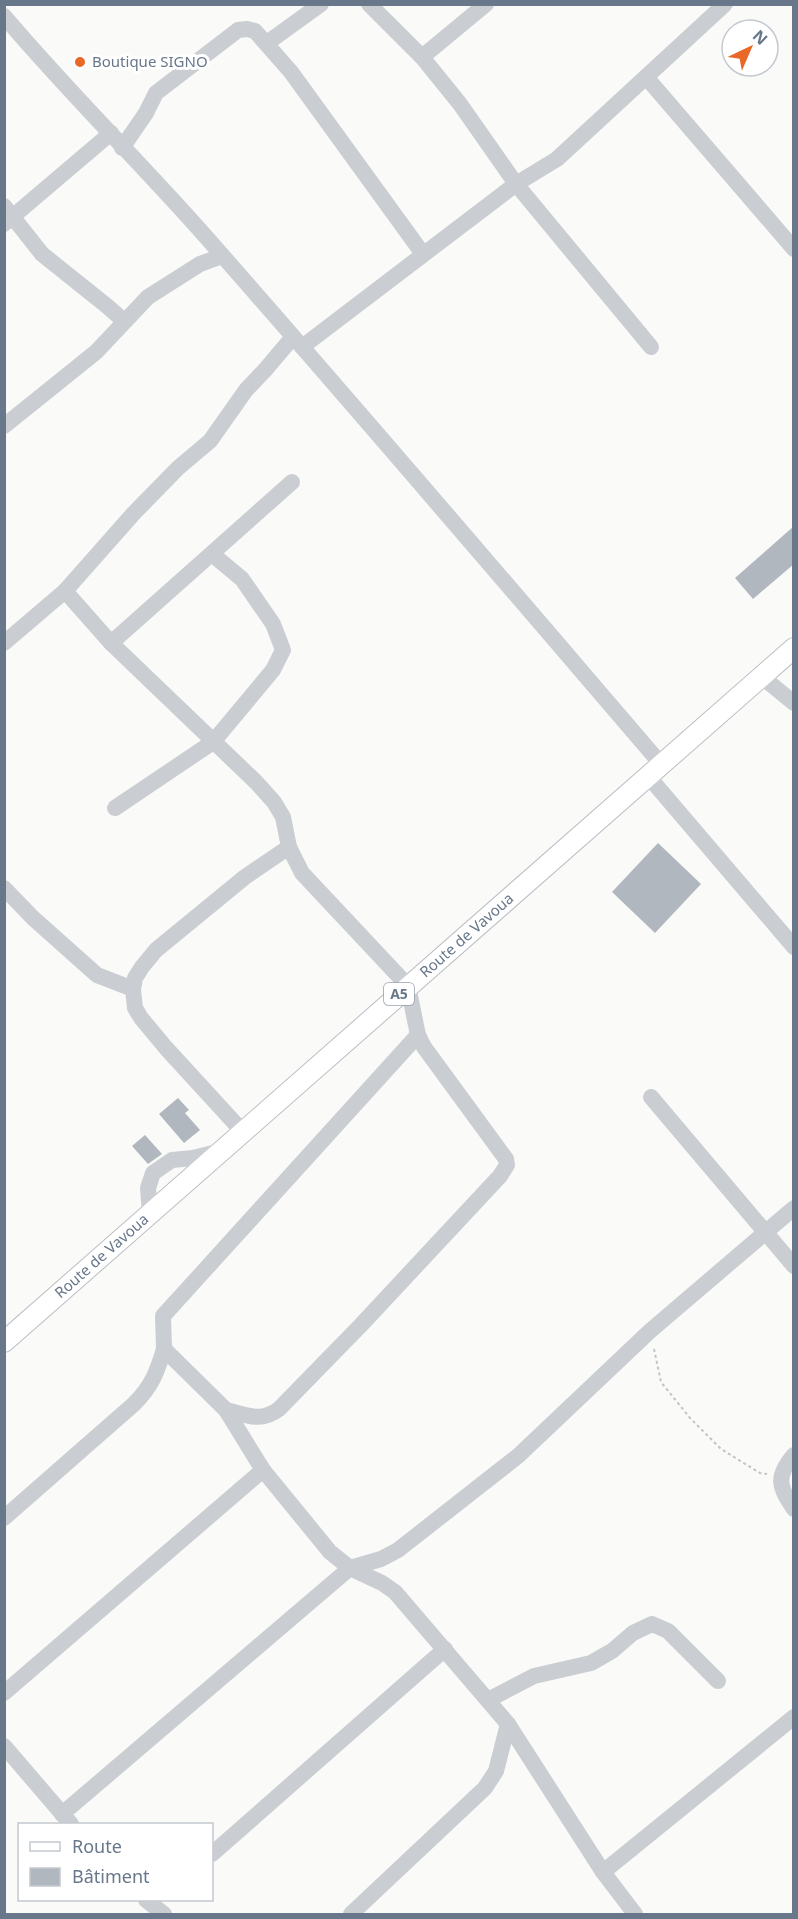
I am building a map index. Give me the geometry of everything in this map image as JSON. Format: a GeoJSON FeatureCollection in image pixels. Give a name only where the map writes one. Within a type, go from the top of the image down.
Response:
{"type":"FeatureCollection","features":[{"type":"Feature","properties":{"kind":"main road","name":"Route de Vavoua"},"geometry":{"type":"LineString","coordinates":[[4,1342],[794,648]]}},
{"type":"Feature","properties":{"kind":"street"},"geometry":{"type":"LineString","coordinates":[[267,44],[321,4]]}},
{"type":"Feature","properties":{"kind":"street"},"geometry":{"type":"LineString","coordinates":[[369,4],[422,57],[460,104],[516,184],[651,347]]}},
{"type":"Feature","properties":{"kind":"street"},"geometry":{"type":"LineString","coordinates":[[422,57],[486,4]]}},
{"type":"Feature","properties":{"kind":"street"},"geometry":{"type":"LineString","coordinates":[[4,643],[65,591],[134,513],[178,468],[210,441],[246,390],[265,370],[297,342],[423,254],[516,184],[557,159],[725,4]]}},
{"type":"Feature","properties":{"kind":"street"},"geometry":{"type":"LineString","coordinates":[[4,16],[297,342],[654,770],[794,947]]}},
{"type":"Feature","properties":{"kind":"street"},"geometry":{"type":"LineString","coordinates":[[122,148],[146,113],[156,93],[238,30],[247,28],[255,31],[291,72],[423,254]]}},
{"type":"Feature","properties":{"kind":"street"},"geometry":{"type":"LineString","coordinates":[[646,77],[794,249]]}},
{"type":"Feature","properties":{"kind":"street"},"geometry":{"type":"LineString","coordinates":[[111,133],[8,215],[42,254],[124,321]]}},
{"type":"Feature","properties":{"kind":"street"},"geometry":{"type":"LineString","coordinates":[[4,426],[96,352],[148,297],[200,264],[222,256]]}},
{"type":"Feature","properties":{"kind":"street"},"geometry":{"type":"LineString","coordinates":[[111,643],[292,483]]}},
{"type":"Feature","properties":{"kind":"street"},"geometry":{"type":"LineString","coordinates":[[115,808],[213,742],[273,670],[283,650],[273,624],[242,579],[212,554]]}},
{"type":"Feature","properties":{"kind":"street"},"geometry":{"type":"LineString","coordinates":[[65,591],[111,643],[274,802],[283,817],[289,847],[302,873],[408,986],[418,1035],[424,1047],[506,1159],[507,1165],[500,1176],[362,1325],[279,1409],[270,1416],[261,1418],[226,1410]]}},
{"type":"Feature","properties":{"kind":"street"},"geometry":{"type":"LineString","coordinates":[[762,676],[794,703]]}},
{"type":"Feature","properties":{"kind":"street"},"geometry":{"type":"LineString","coordinates":[[243,1132],[141,1018],[135,1008],[133,990],[135,978],[156,950],[245,877],[289,847]]}},
{"type":"Feature","properties":{"kind":"street"},"geometry":{"type":"LineString","coordinates":[[4,888],[33,918],[97,975],[133,990]]}},
{"type":"Feature","properties":{"kind":"street"},"geometry":{"type":"LineString","coordinates":[[4,1518],[149,1389],[164,1349],[163,1316],[418,1035]]}},
{"type":"Feature","properties":{"kind":"street"},"geometry":{"type":"LineString","coordinates":[[651,1097],[794,1266]]}},
{"type":"Feature","properties":{"kind":"street"},"geometry":{"type":"LineString","coordinates":[[150,1213],[148,1188],[153,1173],[172,1160],[194,1158],[221,1151]]}},
{"type":"Feature","properties":{"kind":"street"},"geometry":{"type":"LineString","coordinates":[[4,1746],[66,1819],[350,1568],[381,1559],[398,1550],[518,1456],[650,1331],[794,1208]]}},
{"type":"Feature","properties":{"kind":"street"},"geometry":{"type":"LineString","coordinates":[[164,1349],[226,1410],[263,1470],[330,1552],[350,1568],[382,1583],[395,1592],[508,1724],[630,1912]]}},
{"type":"Feature","properties":{"kind":"street"},"geometry":{"type":"LineString","coordinates":[[794,1455],[781,1475],[781,1490],[794,1509]]}},
{"type":"Feature","properties":{"kind":"street"},"geometry":{"type":"LineString","coordinates":[[4,1693],[263,1470]]}},
{"type":"Feature","properties":{"kind":"street"},"geometry":{"type":"LineString","coordinates":[[488,1700],[534,1676],[591,1663],[612,1651],[633,1633],[652,1624],[668,1631],[718,1681]]}},
{"type":"Feature","properties":{"kind":"street"},"geometry":{"type":"LineString","coordinates":[[213,1853],[445,1649]]}},
{"type":"Feature","properties":{"kind":"street"},"geometry":{"type":"LineString","coordinates":[[603,1872],[794,1717]]}},
{"type":"Feature","properties":{"kind":"street"},"geometry":{"type":"LineString","coordinates":[[351,1914],[485,1788],[496,1771],[508,1724]]}},
{"type":"Feature","properties":{"kind":"path"},"geometry":{"type":"LineString","coordinates":[[650,1331],[661,1382],[690,1418],[720,1449],[760,1473],[781,1475]]}},
{"type":"Feature","properties":{"kind":"building"},"geometry":{"type":"Polygon","coordinates":[[[794,526],[794,564],[753,599],[735,578],[794,526]]]}},
{"type":"Feature","properties":{"kind":"building"},"geometry":{"type":"Polygon","coordinates":[[[658,843],[701,884],[655,933],[612,892],[658,843]]]}},
{"type":"Feature","properties":{"kind":"building"},"geometry":{"type":"Polygon","coordinates":[[[178,1098],[189,1110],[185,1113],[200,1130],[184,1143],[159,1114],[178,1098]]]}},
{"type":"Feature","properties":{"kind":"building"},"geometry":{"type":"Polygon","coordinates":[[[145,1135],[162,1154],[148,1164],[132,1146],[145,1135]]]}},
{"type":"Feature","properties":{"kind":"place","name":"Boutique SIGNO"},"geometry":{"type":"Point","coordinates":[80,62]}}]}
